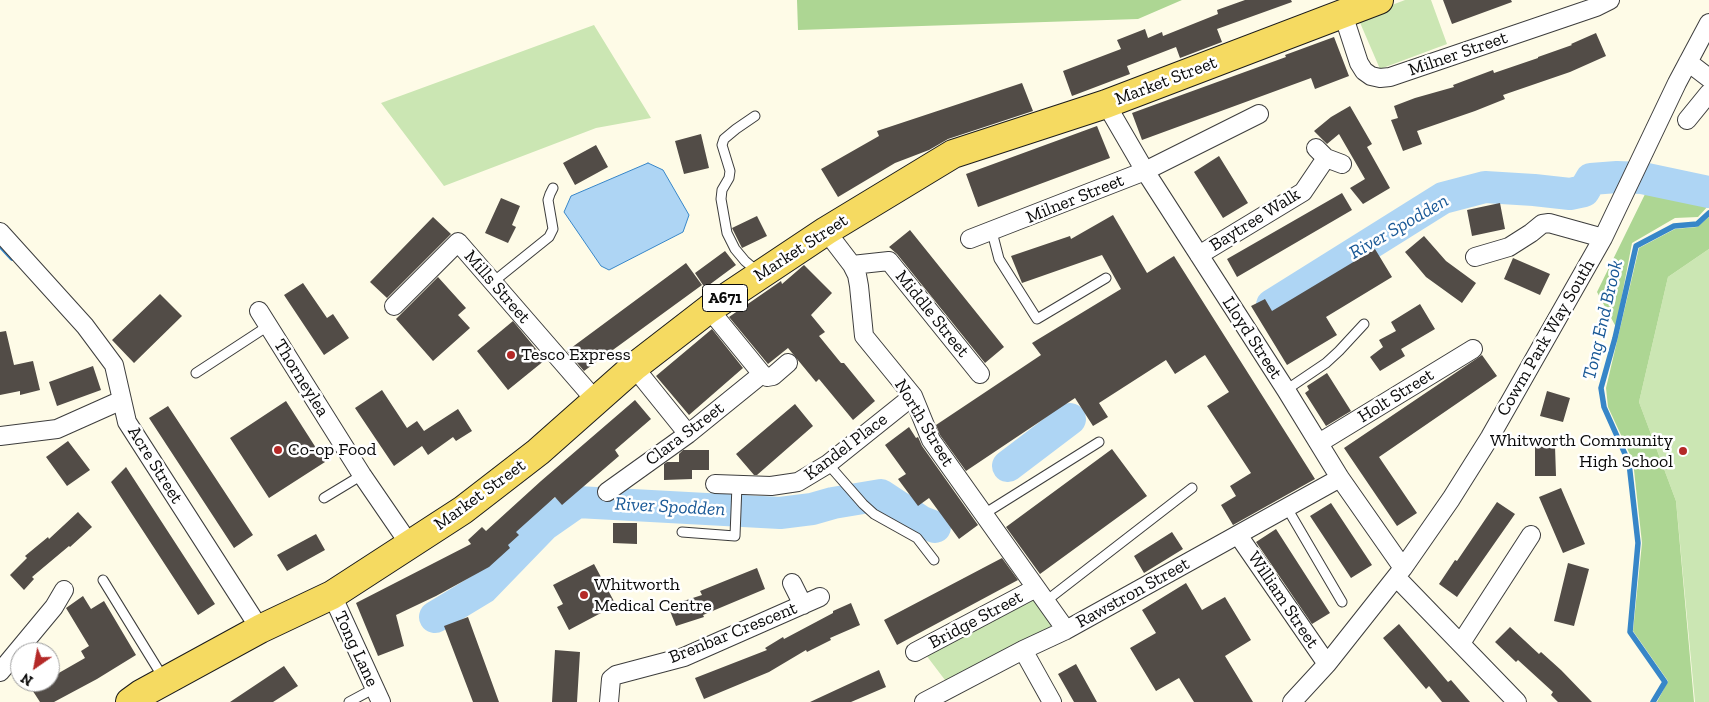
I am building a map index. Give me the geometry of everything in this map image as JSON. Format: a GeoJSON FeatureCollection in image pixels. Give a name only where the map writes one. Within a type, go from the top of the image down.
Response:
{"type":"FeatureCollection","features":[{"type":"Feature","properties":{"kind":"main road","name":"Market Street"},"geometry":{"type":"LineString","coordinates":[[130,702],[141,694],[260,629],[332,595],[463,510],[538,452],[634,367],[709,309],[826,231],[953,154],[1106,104],[1379,0]]}},
{"type":"Feature","properties":{"kind":"street","name":"Milner Street"},"geometry":{"type":"LineString","coordinates":[[1342,14],[1359,64],[1371,76],[1380,78],[1390,77],[1596,7],[1610,0]]}},
{"type":"Feature","properties":{"kind":"street","name":"Cowm Park Way South"},"geometry":{"type":"LineString","coordinates":[[1292,702],[1327,664],[1400,573],[1451,499],[1490,437],[1603,238],[1688,62],[1709,23]]}},
{"type":"Feature","properties":{"kind":"street"},"geometry":{"type":"LineString","coordinates":[[1688,62],[1709,78]]}},
{"type":"Feature","properties":{"kind":"street"},"geometry":{"type":"LineString","coordinates":[[1687,120],[1709,93]]}},
{"type":"Feature","properties":{"kind":"street","name":"Lloyd Street"},"geometry":{"type":"LineString","coordinates":[[1106,104],[1145,171],[1286,390],[1400,573],[1461,643],[1517,702]]}},
{"type":"Feature","properties":{"kind":"street","name":"Milner Street"},"geometry":{"type":"LineString","coordinates":[[970,239],[1145,171],[1259,114]]}},
{"type":"Feature","properties":{"kind":"street","name":"Baytree Walk"},"geometry":{"type":"LineString","coordinates":[[1199,255],[1303,192],[1328,157]]}},
{"type":"Feature","properties":{"kind":"street"},"geometry":{"type":"LineString","coordinates":[[1475,257],[1509,247],[1542,224],[1549,223],[1603,238]]}},
{"type":"Feature","properties":{"kind":"street","name":"North Street"},"geometry":{"type":"LineString","coordinates":[[826,231],[852,265],[857,275],[864,336],[913,396],[931,440],[1066,630]]}},
{"type":"Feature","properties":{"kind":"street","name":"Acre Street"},"geometry":{"type":"LineString","coordinates":[[0,232],[85,326],[114,365],[127,422],[260,629]]}},
{"type":"Feature","properties":{"kind":"street","name":"Mills Street"},"geometry":{"type":"LineString","coordinates":[[394,306],[458,242],[596,401]]}},
{"type":"Feature","properties":{"kind":"street","name":"Middle Street"},"geometry":{"type":"LineString","coordinates":[[852,265],[889,260],[980,374]]}},
{"type":"Feature","properties":{"kind":"street"},"geometry":{"type":"LineString","coordinates":[[709,309],[767,378],[773,376],[788,363]]}},
{"type":"Feature","properties":{"kind":"street","name":"Thorneylea"},"geometry":{"type":"LineString","coordinates":[[263,319],[362,475],[410,545]]}},
{"type":"Feature","properties":{"kind":"street","name":"Holt Street"},"geometry":{"type":"LineString","coordinates":[[1319,444],[1473,349]]}},
{"type":"Feature","properties":{"kind":"street"},"geometry":{"type":"LineString","coordinates":[[634,367],[688,434]]}},
{"type":"Feature","properties":{"kind":"street","name":"Clara Street"},"geometry":{"type":"LineString","coordinates":[[607,492],[688,434],[762,374]]}},
{"type":"Feature","properties":{"kind":"street","name":"Kandel Place"},"geometry":{"type":"LineString","coordinates":[[715,484],[737,491],[784,486],[798,482],[828,464],[913,396]]}},
{"type":"Feature","properties":{"kind":"street"},"geometry":{"type":"LineString","coordinates":[[0,436],[57,430],[122,400]]}},
{"type":"Feature","properties":{"kind":"street","name":"Rawstron Street"},"geometry":{"type":"LineString","coordinates":[[924,702],[1023,650],[1066,630],[1340,478]]}},
{"type":"Feature","properties":{"kind":"street","name":"William Street"},"geometry":{"type":"LineString","coordinates":[[1238,535],[1327,664]]}},
{"type":"Feature","properties":{"kind":"street"},"geometry":{"type":"LineString","coordinates":[[1461,643],[1531,535]]}},
{"type":"Feature","properties":{"kind":"street"},"geometry":{"type":"LineString","coordinates":[[792,583],[803,605]]}},
{"type":"Feature","properties":{"kind":"street"},"geometry":{"type":"LineString","coordinates":[[0,672],[54,607],[64,590]]}},
{"type":"Feature","properties":{"kind":"street","name":"Bridge Street"},"geometry":{"type":"LineString","coordinates":[[915,652],[1041,594]]}},
{"type":"Feature","properties":{"kind":"street","name":"Tong Lane"},"geometry":{"type":"LineString","coordinates":[[332,595],[378,695]]}},
{"type":"Feature","properties":{"kind":"street","name":"Brenbar Crescent"},"geometry":{"type":"LineString","coordinates":[[608,702],[611,678],[616,675],[684,656],[820,597]]}},
{"type":"Feature","properties":{"kind":"street"},"geometry":{"type":"LineString","coordinates":[[1023,650],[1052,702]]}},
{"type":"Feature","properties":{"kind":"lane"},"geometry":{"type":"LineString","coordinates":[[755,116],[724,140],[722,145],[730,171],[729,178],[722,190],[721,199],[727,233],[740,255],[760,274]]}},
{"type":"Feature","properties":{"kind":"lane"},"geometry":{"type":"LineString","coordinates":[[493,282],[549,237],[553,229],[548,200],[554,188]]}},
{"type":"Feature","properties":{"kind":"lane"},"geometry":{"type":"LineString","coordinates":[[992,232],[999,259],[1037,319],[1106,278]]}},
{"type":"Feature","properties":{"kind":"lane"},"geometry":{"type":"LineString","coordinates":[[196,373],[263,319]]}},
{"type":"Feature","properties":{"kind":"lane"},"geometry":{"type":"LineString","coordinates":[[1286,390],[1326,363],[1340,351],[1364,324]]}},
{"type":"Feature","properties":{"kind":"lane"},"geometry":{"type":"LineString","coordinates":[[984,514],[1099,442]]}},
{"type":"Feature","properties":{"kind":"lane"},"geometry":{"type":"LineString","coordinates":[[828,464],[874,514],[917,538],[934,560]]}},
{"type":"Feature","properties":{"kind":"lane"},"geometry":{"type":"LineString","coordinates":[[324,498],[362,475]]}},
{"type":"Feature","properties":{"kind":"lane"},"geometry":{"type":"LineString","coordinates":[[1041,594],[1192,488]]}},
{"type":"Feature","properties":{"kind":"lane"},"geometry":{"type":"LineString","coordinates":[[682,532],[735,536],[737,491]]}},
{"type":"Feature","properties":{"kind":"lane"},"geometry":{"type":"LineString","coordinates":[[1287,508],[1342,602]]}},
{"type":"Feature","properties":{"kind":"lane"},"geometry":{"type":"LineString","coordinates":[[103,580],[165,682]]}},
{"type":"Feature","properties":{"kind":"lane"},"geometry":{"type":"LineString","coordinates":[[350,702],[378,695]]}},
{"type":"Feature","properties":{"kind":"green space"},"geometry":{"type":"Polygon","coordinates":[[[797,0],[1182,0],[1138,19],[798,30],[797,0]]]}},
{"type":"Feature","properties":{"kind":"green space"},"geometry":{"type":"Polygon","coordinates":[[[1405,0],[1431,0],[1447,44],[1380,69],[1358,18],[1405,0]]]}},
{"type":"Feature","properties":{"kind":"green space"},"geometry":{"type":"Polygon","coordinates":[[[594,25],[651,118],[596,128],[444,186],[381,103],[594,25]]]}},
{"type":"Feature","properties":{"kind":"green space"},"geometry":{"type":"Polygon","coordinates":[[[1649,186],[1705,198],[1709,200],[1709,205],[1698,217],[1675,218],[1632,243],[1616,327],[1597,292],[1649,186]]]}},
{"type":"Feature","properties":{"kind":"green space"},"geometry":{"type":"Polygon","coordinates":[[[1709,217],[1709,249],[1668,277],[1639,402],[1676,501],[1694,702],[1657,702],[1668,681],[1633,631],[1642,543],[1633,461],[1608,407],[1606,388],[1639,248],[1675,229],[1697,227],[1709,217]]]}},
{"type":"Feature","properties":{"kind":"green space","name":"Whitworth Community High School"},"geometry":{"type":"Polygon","coordinates":[[[1709,249],[1709,702],[1695,702],[1676,501],[1639,402],[1668,277],[1709,249]]]}},
{"type":"Feature","properties":{"kind":"green space"},"geometry":{"type":"Polygon","coordinates":[[[1033,598],[1053,626],[948,684],[926,655],[1033,598]]]}},
{"type":"Feature","properties":{"kind":"water"},"geometry":{"type":"Polygon","coordinates":[[[648,163],[663,170],[689,215],[683,232],[609,270],[601,266],[564,212],[571,196],[648,163]]]}},
{"type":"Feature","properties":{"kind":"building"},"geometry":{"type":"Polygon","coordinates":[[[1245,0],[1291,0],[1292,2],[1217,29],[1222,42],[1180,58],[1176,47],[1127,66],[1130,74],[1072,96],[1063,71],[1121,49],[1117,40],[1145,29],[1148,38],[1162,32],[1163,36],[1218,14],[1217,10],[1245,0]]]}},
{"type":"Feature","properties":{"kind":"building"},"geometry":{"type":"Polygon","coordinates":[[[1443,0],[1511,0],[1512,2],[1452,24],[1443,0]]]}},
{"type":"Feature","properties":{"kind":"building"},"geometry":{"type":"Polygon","coordinates":[[[1596,33],[1606,56],[1570,72],[1503,95],[1505,99],[1475,111],[1417,131],[1422,144],[1403,151],[1391,120],[1398,118],[1394,106],[1454,87],[1453,85],[1493,70],[1494,73],[1538,58],[1572,45],[1596,33]]]}},
{"type":"Feature","properties":{"kind":"building"},"geometry":{"type":"Polygon","coordinates":[[[1334,37],[1349,76],[1315,89],[1311,78],[1142,140],[1132,113],[1286,57],[1285,55],[1334,37]]]}},
{"type":"Feature","properties":{"kind":"building"},"geometry":{"type":"Polygon","coordinates":[[[1022,83],[1033,111],[948,139],[929,150],[895,163],[838,197],[821,169],[879,136],[877,131],[1022,83]]]}},
{"type":"Feature","properties":{"kind":"building"},"geometry":{"type":"Polygon","coordinates":[[[1350,106],[1372,144],[1367,147],[1390,188],[1363,204],[1350,188],[1365,179],[1339,134],[1327,144],[1314,131],[1331,117],[1350,106]]]}},
{"type":"Feature","properties":{"kind":"building"},"geometry":{"type":"Polygon","coordinates":[[[1097,126],[1110,158],[978,207],[966,174],[1097,126]]]}},
{"type":"Feature","properties":{"kind":"building"},"geometry":{"type":"Polygon","coordinates":[[[701,134],[709,168],[684,174],[675,141],[701,134]]]}},
{"type":"Feature","properties":{"kind":"building"},"geometry":{"type":"Polygon","coordinates":[[[596,145],[608,167],[575,185],[563,163],[596,145]]]}},
{"type":"Feature","properties":{"kind":"building"},"geometry":{"type":"Polygon","coordinates":[[[1219,156],[1248,203],[1223,218],[1194,172],[1219,156]]]}},
{"type":"Feature","properties":{"kind":"building"},"geometry":{"type":"Polygon","coordinates":[[[1342,193],[1352,210],[1237,277],[1227,259],[1342,193]]]}},
{"type":"Feature","properties":{"kind":"building"},"geometry":{"type":"Polygon","coordinates":[[[501,198],[520,206],[512,225],[516,227],[508,243],[485,233],[501,198]]]}},
{"type":"Feature","properties":{"kind":"building"},"geometry":{"type":"Polygon","coordinates":[[[1500,203],[1505,229],[1472,236],[1467,210],[1500,203]]]}},
{"type":"Feature","properties":{"kind":"building"},"geometry":{"type":"Polygon","coordinates":[[[1113,215],[1147,273],[1174,256],[1315,479],[1233,525],[1221,505],[1236,496],[1230,486],[1251,473],[1207,406],[1229,392],[1205,355],[1175,374],[1166,360],[1099,403],[1108,417],[1093,426],[1075,398],[966,471],[940,435],[936,425],[1041,355],[1032,343],[1121,289],[1102,255],[1022,283],[1011,256],[1070,236],[1071,239],[1113,215]]]}},
{"type":"Feature","properties":{"kind":"building"},"geometry":{"type":"Polygon","coordinates":[[[757,216],[767,236],[742,248],[732,228],[757,216]]]}},
{"type":"Feature","properties":{"kind":"building"},"geometry":{"type":"Polygon","coordinates":[[[433,217],[451,234],[387,298],[370,282],[433,217]]]}},
{"type":"Feature","properties":{"kind":"building"},"geometry":{"type":"Polygon","coordinates":[[[910,230],[1004,347],[985,363],[897,254],[889,247],[910,230]]]}},
{"type":"Feature","properties":{"kind":"building"},"geometry":{"type":"Polygon","coordinates":[[[1424,236],[1446,261],[1476,283],[1462,303],[1426,277],[1405,252],[1424,236]]]}},
{"type":"Feature","properties":{"kind":"building"},"geometry":{"type":"Polygon","coordinates":[[[1375,249],[1392,277],[1326,317],[1337,335],[1287,365],[1251,306],[1265,299],[1272,311],[1375,249]]]}},
{"type":"Feature","properties":{"kind":"building"},"geometry":{"type":"Polygon","coordinates":[[[725,251],[736,265],[705,288],[695,273],[725,251]]]}},
{"type":"Feature","properties":{"kind":"building"},"geometry":{"type":"Polygon","coordinates":[[[1513,258],[1550,274],[1540,295],[1504,279],[1513,258]]]}},
{"type":"Feature","properties":{"kind":"building"},"geometry":{"type":"Polygon","coordinates":[[[686,263],[702,285],[584,371],[567,351],[686,263]]]}},
{"type":"Feature","properties":{"kind":"building"},"geometry":{"type":"Polygon","coordinates":[[[804,265],[832,293],[811,315],[825,332],[819,336],[875,401],[853,420],[819,379],[816,382],[788,348],[768,364],[729,317],[781,281],[782,284],[804,265]]]}},
{"type":"Feature","properties":{"kind":"building"},"geometry":{"type":"Polygon","coordinates":[[[438,277],[466,308],[458,315],[470,328],[433,361],[396,319],[438,277]]]}},
{"type":"Feature","properties":{"kind":"building"},"geometry":{"type":"Polygon","coordinates":[[[303,283],[327,318],[333,314],[349,338],[324,355],[284,295],[303,283]]]}},
{"type":"Feature","properties":{"kind":"building"},"geometry":{"type":"Polygon","coordinates":[[[160,294],[182,316],[134,363],[112,340],[160,294]]]}},
{"type":"Feature","properties":{"kind":"building"},"geometry":{"type":"Polygon","coordinates":[[[1420,304],[1435,329],[1401,349],[1405,356],[1380,371],[1370,357],[1383,347],[1379,340],[1396,331],[1391,322],[1420,304]]]}},
{"type":"Feature","properties":{"kind":"building","name":"Tesco Express"},"geometry":{"type":"Polygon","coordinates":[[[513,321],[545,360],[508,390],[477,351],[513,321]]]}},
{"type":"Feature","properties":{"kind":"building"},"geometry":{"type":"Polygon","coordinates":[[[712,329],[743,368],[689,415],[656,376],[712,329]]]}},
{"type":"Feature","properties":{"kind":"building"},"geometry":{"type":"Polygon","coordinates":[[[6,331],[14,365],[33,361],[40,390],[20,395],[20,391],[0,395],[0,332],[6,331]]]}},
{"type":"Feature","properties":{"kind":"building"},"geometry":{"type":"Polygon","coordinates":[[[1482,355],[1497,376],[1379,457],[1417,513],[1397,526],[1344,448],[1482,355]]]}},
{"type":"Feature","properties":{"kind":"building"},"geometry":{"type":"Polygon","coordinates":[[[93,366],[101,390],[57,406],[49,382],[93,366]]]}},
{"type":"Feature","properties":{"kind":"building"},"geometry":{"type":"Polygon","coordinates":[[[1327,373],[1351,411],[1326,426],[1305,393],[1309,390],[1307,386],[1327,373]]]}},
{"type":"Feature","properties":{"kind":"building"},"geometry":{"type":"Polygon","coordinates":[[[382,390],[407,428],[417,421],[424,431],[458,409],[472,431],[456,441],[453,437],[428,455],[422,446],[394,466],[355,408],[382,390]]]}},
{"type":"Feature","properties":{"kind":"building"},"geometry":{"type":"Polygon","coordinates":[[[1547,391],[1570,398],[1563,422],[1540,416],[1547,391]]]}},
{"type":"Feature","properties":{"kind":"building"},"geometry":{"type":"Polygon","coordinates":[[[635,400],[651,419],[615,450],[619,456],[562,505],[555,497],[516,532],[519,535],[508,545],[510,548],[489,567],[396,615],[404,646],[378,656],[356,603],[471,544],[468,540],[482,527],[486,531],[635,400]]]}},
{"type":"Feature","properties":{"kind":"building","name":"Co-op Food"},"geometry":{"type":"Polygon","coordinates":[[[286,401],[325,462],[269,498],[230,438],[286,401]]]}},
{"type":"Feature","properties":{"kind":"building"},"geometry":{"type":"Polygon","coordinates":[[[795,404],[813,426],[757,475],[754,475],[736,454],[795,404]]]}},
{"type":"Feature","properties":{"kind":"building"},"geometry":{"type":"Polygon","coordinates":[[[168,406],[253,535],[234,548],[149,418],[168,406]]]}},
{"type":"Feature","properties":{"kind":"building"},"geometry":{"type":"Polygon","coordinates":[[[909,427],[916,438],[918,437],[922,446],[978,525],[959,539],[929,498],[918,506],[898,479],[906,474],[885,445],[909,427]]]}},
{"type":"Feature","properties":{"kind":"building"},"geometry":{"type":"Polygon","coordinates":[[[68,441],[90,470],[67,486],[46,457],[68,441]]]}},
{"type":"Feature","properties":{"kind":"building"},"geometry":{"type":"Polygon","coordinates":[[[1555,446],[1556,476],[1535,476],[1535,447],[1555,446]]]}},
{"type":"Feature","properties":{"kind":"building"},"geometry":{"type":"Polygon","coordinates":[[[1112,449],[1147,496],[1040,574],[1006,527],[1112,449]]]}},
{"type":"Feature","properties":{"kind":"building"},"geometry":{"type":"Polygon","coordinates":[[[683,450],[709,450],[709,470],[692,470],[692,479],[664,480],[664,464],[667,462],[679,462],[679,454],[683,450]]]}},
{"type":"Feature","properties":{"kind":"building"},"geometry":{"type":"Polygon","coordinates":[[[126,467],[215,604],[198,615],[111,482],[126,467]]]}},
{"type":"Feature","properties":{"kind":"building"},"geometry":{"type":"Polygon","coordinates":[[[1561,488],[1585,544],[1563,553],[1539,497],[1561,488]]]}},
{"type":"Feature","properties":{"kind":"building"},"geometry":{"type":"Polygon","coordinates":[[[1497,502],[1515,514],[1457,597],[1439,584],[1497,502]]]}},
{"type":"Feature","properties":{"kind":"building"},"geometry":{"type":"Polygon","coordinates":[[[1331,503],[1372,565],[1351,578],[1310,516],[1331,503]]]}},
{"type":"Feature","properties":{"kind":"building"},"geometry":{"type":"Polygon","coordinates":[[[78,512],[92,527],[32,577],[34,579],[24,590],[10,575],[27,558],[25,556],[48,537],[49,539],[78,512]]]}},
{"type":"Feature","properties":{"kind":"building"},"geometry":{"type":"Polygon","coordinates":[[[613,523],[637,523],[637,544],[613,543],[613,523]]]}},
{"type":"Feature","properties":{"kind":"building"},"geometry":{"type":"Polygon","coordinates":[[[1276,529],[1330,613],[1312,624],[1256,542],[1276,529]]]}},
{"type":"Feature","properties":{"kind":"building"},"geometry":{"type":"Polygon","coordinates":[[[1172,532],[1183,549],[1144,573],[1134,556],[1172,532]]]}},
{"type":"Feature","properties":{"kind":"building"},"geometry":{"type":"Polygon","coordinates":[[[316,534],[325,550],[287,571],[277,555],[316,534]]]}},
{"type":"Feature","properties":{"kind":"building"},"geometry":{"type":"Polygon","coordinates":[[[1002,558],[1018,580],[897,645],[884,620],[1002,558]]]}},
{"type":"Feature","properties":{"kind":"building"},"geometry":{"type":"Polygon","coordinates":[[[1568,563],[1589,569],[1574,626],[1554,621],[1568,563]]]}},
{"type":"Feature","properties":{"kind":"building","name":"Whitworth Medical Centre"},"geometry":{"type":"Polygon","coordinates":[[[594,564],[616,605],[569,630],[557,607],[563,604],[553,585],[594,564]]]}},
{"type":"Feature","properties":{"kind":"building"},"geometry":{"type":"Polygon","coordinates":[[[757,568],[765,589],[703,615],[704,617],[676,626],[668,606],[702,595],[700,591],[757,568]]]}},
{"type":"Feature","properties":{"kind":"building"},"geometry":{"type":"Polygon","coordinates":[[[1186,583],[1202,610],[1225,597],[1251,640],[1225,656],[1253,702],[1194,702],[1179,678],[1156,691],[1130,648],[1156,633],[1142,610],[1186,583]]]}},
{"type":"Feature","properties":{"kind":"building"},"geometry":{"type":"Polygon","coordinates":[[[83,596],[91,609],[104,601],[136,655],[54,702],[40,702],[34,692],[60,692],[60,672],[85,658],[81,651],[89,646],[66,608],[83,596]]]}},
{"type":"Feature","properties":{"kind":"building"},"geometry":{"type":"Polygon","coordinates":[[[851,603],[860,625],[830,638],[831,640],[807,652],[806,650],[769,672],[704,699],[695,678],[767,650],[765,648],[783,637],[784,639],[851,603]]]}},
{"type":"Feature","properties":{"kind":"building"},"geometry":{"type":"Polygon","coordinates":[[[468,617],[499,702],[473,702],[444,626],[468,617]]]}},
{"type":"Feature","properties":{"kind":"building"},"geometry":{"type":"Polygon","coordinates":[[[1399,624],[1448,682],[1451,680],[1470,702],[1442,702],[1429,686],[1426,689],[1383,638],[1399,624]]]}},
{"type":"Feature","properties":{"kind":"building"},"geometry":{"type":"Polygon","coordinates":[[[1510,627],[1539,654],[1541,652],[1561,670],[1592,702],[1558,702],[1551,695],[1553,692],[1495,642],[1510,627]]]}},
{"type":"Feature","properties":{"kind":"building"},"geometry":{"type":"Polygon","coordinates":[[[555,650],[580,652],[577,702],[552,702],[555,650]]]}},
{"type":"Feature","properties":{"kind":"building"},"geometry":{"type":"Polygon","coordinates":[[[1076,664],[1097,702],[1074,702],[1058,674],[1076,664]]]}},
{"type":"Feature","properties":{"kind":"building"},"geometry":{"type":"Polygon","coordinates":[[[284,666],[298,686],[273,702],[230,702],[284,666]]]}},
{"type":"Feature","properties":{"kind":"building"},"geometry":{"type":"Polygon","coordinates":[[[879,670],[886,687],[851,702],[810,702],[879,670]]]}},
{"type":"Feature","properties":{"kind":"waterway","name":"River Spodden"},"geometry":{"type":"LineString","coordinates":[[1272,305],[1443,198],[1485,187],[1570,194],[1584,191],[1591,179],[1617,177],[1642,178],[1709,192]]}},
{"type":"Feature","properties":{"kind":"waterway","name":"Tong End Brook"},"geometry":{"type":"LineString","coordinates":[[1653,702],[1665,682],[1630,632],[1638,543],[1629,463],[1604,407],[1601,388],[1615,338],[1636,246],[1674,226],[1697,224],[1709,213]]}},
{"type":"Feature","properties":{"kind":"waterway"},"geometry":{"type":"LineString","coordinates":[[0,245],[12,258]]}},
{"type":"Feature","properties":{"kind":"waterway","name":"River Spodden"},"geometry":{"type":"LineString","coordinates":[[1008,466],[1070,419]]}},
{"type":"Feature","properties":{"kind":"waterway","name":"River Spodden"},"geometry":{"type":"LineString","coordinates":[[435,617],[483,588],[544,525],[577,502],[780,513],[812,509],[833,503],[881,495],[922,522],[935,527]]}},
{"type":"Feature","properties":{"kind":"place","name":"Tesco Express"},"geometry":{"type":"Point","coordinates":[511,355]}},
{"type":"Feature","properties":{"kind":"place","name":"Co-op Food"},"geometry":{"type":"Point","coordinates":[278,450]}},
{"type":"Feature","properties":{"kind":"place","name":"Whitworth Community High School"},"geometry":{"type":"Point","coordinates":[1683,451]}},
{"type":"Feature","properties":{"kind":"place","name":"Whitworth Medical Centre"},"geometry":{"type":"Point","coordinates":[584,595]}}]}
